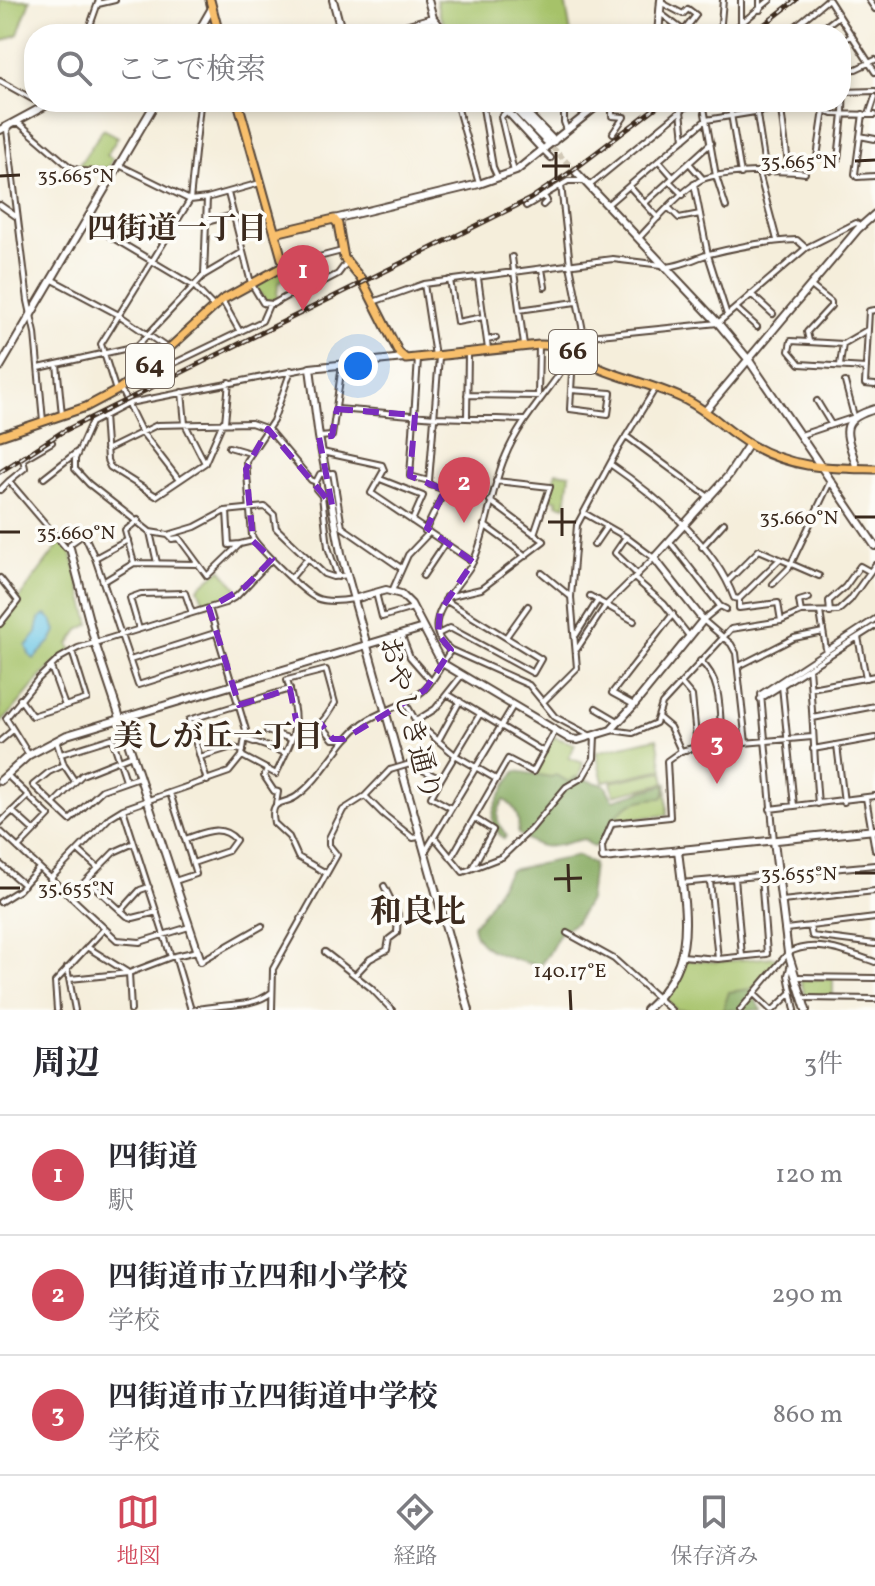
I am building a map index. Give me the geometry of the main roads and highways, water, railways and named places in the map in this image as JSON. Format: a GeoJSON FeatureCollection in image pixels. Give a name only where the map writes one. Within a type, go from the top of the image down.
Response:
{"type":"FeatureCollection","features":[{"type":"Feature","properties":{"kind":"main road"},"geometry":{"type":"LineString","coordinates":[[211,4],[216,24]]}},
{"type":"Feature","properties":{"kind":"main road"},"geometry":{"type":"LineString","coordinates":[[241,112],[275,233]]}},
{"type":"Feature","properties":{"kind":"main road","name":"66"},"geometry":{"type":"LineString","coordinates":[[275,233],[334,219],[347,262],[357,272],[404,358],[555,345],[606,371],[657,387],[706,410],[749,444],[802,465],[823,469],[875,469]]}},
{"type":"Feature","properties":{"kind":"main road","name":"64"},"geometry":{"type":"LineString","coordinates":[[0,436],[86,407],[118,390],[152,364],[222,300],[284,266],[275,233]]}},
{"type":"Feature","properties":{"kind":"water"},"geometry":{"type":"Polygon","coordinates":[[[46,615],[52,620],[56,631],[34,659],[26,646],[37,633],[39,619],[46,615]]]}},
{"type":"Feature","properties":{"kind":"tunnel"},"geometry":{"type":"LineString","coordinates":[[546,141],[576,172]]}},
{"type":"Feature","properties":{"kind":"railway"},"geometry":{"type":"LineString","coordinates":[[765,24],[796,0]]}},
{"type":"Feature","properties":{"kind":"railway"},"geometry":{"type":"LineString","coordinates":[[0,472],[62,432],[530,199],[650,112]]}},
{"type":"Feature","properties":{"kind":"place","name":"四街道"},"geometry":{"type":"Point","coordinates":[303,311]}},
{"type":"Feature","properties":{"kind":"place","name":"四街道市立四和小学校"},"geometry":{"type":"Point","coordinates":[464,523]}},
{"type":"Feature","properties":{"kind":"place","name":"四街道市立四街道中学校"},"geometry":{"type":"Point","coordinates":[717,784]}},
{"type":"Feature","properties":{"kind":"district","name":"四街道一丁目"},"geometry":{"type":"Point","coordinates":[177,230]}},
{"type":"Feature","properties":{"kind":"district","name":"美しが丘一丁目"},"geometry":{"type":"Point","coordinates":[218,738]}},
{"type":"Feature","properties":{"kind":"district","name":"和良比"},"geometry":{"type":"Point","coordinates":[418,914]}}]}
